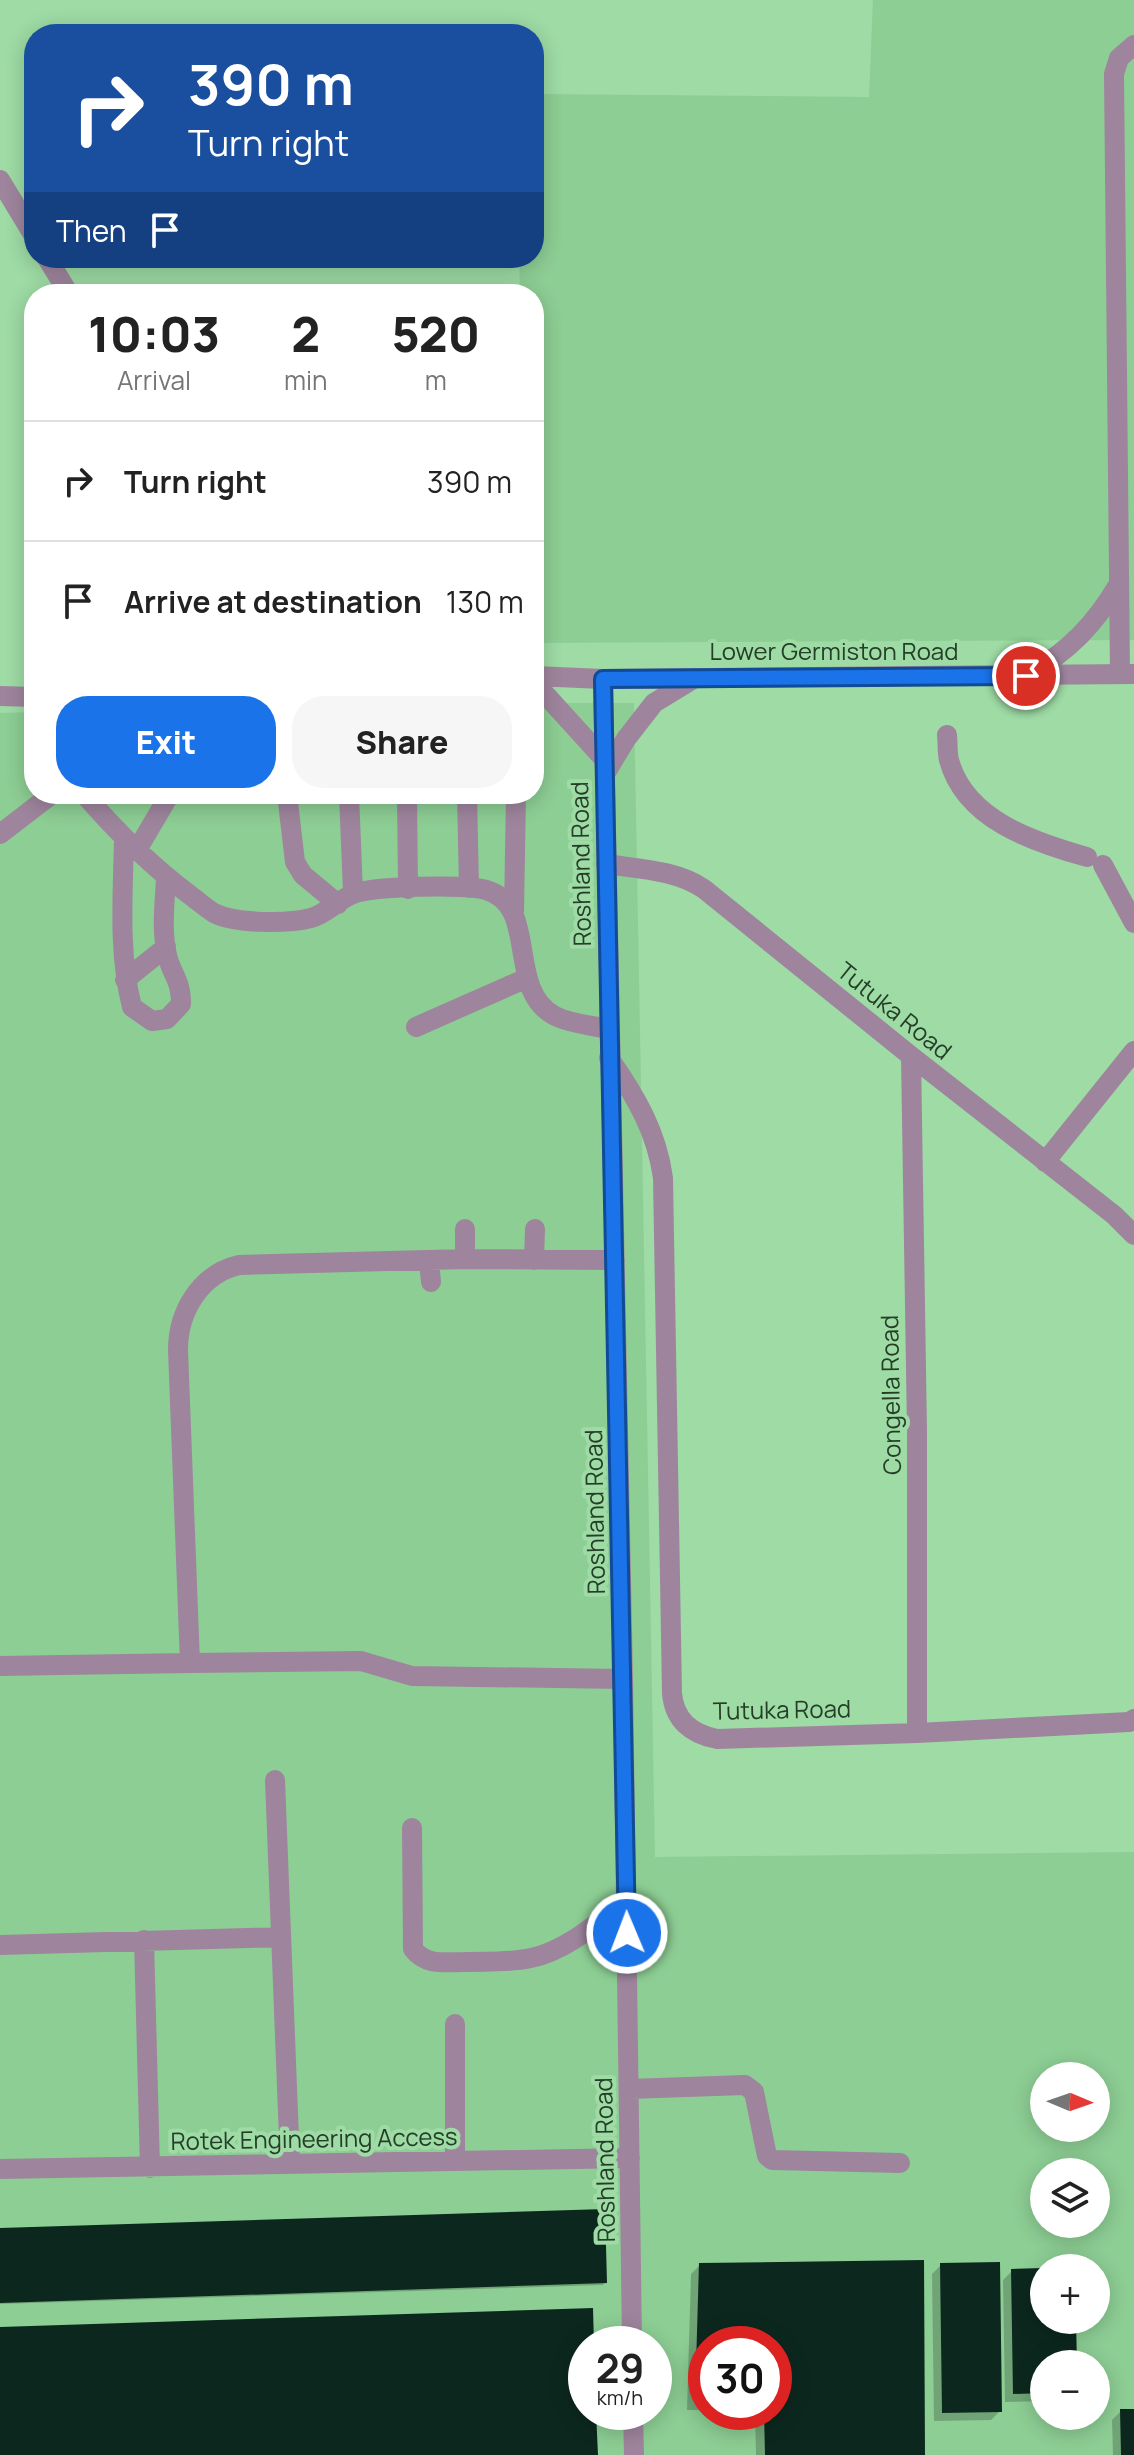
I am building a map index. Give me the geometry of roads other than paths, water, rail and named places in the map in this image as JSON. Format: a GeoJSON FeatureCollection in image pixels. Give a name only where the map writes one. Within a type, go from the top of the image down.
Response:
{"type":"FeatureCollection","features":[{"type":"Feature","properties":{"kind":"street"},"geometry":{"type":"LineString","coordinates":[[1127,674],[1120,582],[1114,74],[1119,58],[1134,45]]}},
{"type":"Feature","properties":{"kind":"street"},"geometry":{"type":"LineString","coordinates":[[0,180],[24,220]]}},
{"type":"Feature","properties":{"kind":"street"},"geometry":{"type":"LineString","coordinates":[[1026,676],[1055,659],[1081,637],[1103,611],[1120,582]]}},
{"type":"Feature","properties":{"kind":"street","name":"Lower Germiston Road"},"geometry":{"type":"LineString","coordinates":[[544,679],[1127,674]]}},
{"type":"Feature","properties":{"kind":"street"},"geometry":{"type":"LineString","coordinates":[[544,692],[604,767],[654,703],[699,676]]}},
{"type":"Feature","properties":{"kind":"street","name":"Roshland Road"},"geometry":{"type":"LineString","coordinates":[[603,679],[623,1679],[632,2326]]}},
{"type":"Feature","properties":{"kind":"street"},"geometry":{"type":"LineString","coordinates":[[0,696],[24,697]]}},
{"type":"Feature","properties":{"kind":"street"},"geometry":{"type":"LineString","coordinates":[[947,735],[949,760],[959,784],[976,805],[996,822],[1048,846],[1095,861],[1134,923]]}},
{"type":"Feature","properties":{"kind":"street"},"geometry":{"type":"LineString","coordinates":[[0,834],[39,804]]}},
{"type":"Feature","properties":{"kind":"street"},"geometry":{"type":"LineString","coordinates":[[93,804],[166,877],[213,913],[230,919],[312,918],[346,899],[380,889],[485,889],[503,897],[514,912]]}},
{"type":"Feature","properties":{"kind":"street"},"geometry":{"type":"LineString","coordinates":[[162,804],[130,844],[123,951],[125,980],[132,1007],[152,1021],[167,1019],[181,1004],[181,986],[168,958],[164,935],[166,877]]}},
{"type":"Feature","properties":{"kind":"street"},"geometry":{"type":"LineString","coordinates":[[288,804],[295,862],[303,875],[346,899]]}},
{"type":"Feature","properties":{"kind":"street"},"geometry":{"type":"LineString","coordinates":[[346,899],[349,804]]}},
{"type":"Feature","properties":{"kind":"street"},"geometry":{"type":"LineString","coordinates":[[407,804],[408,889]]}},
{"type":"Feature","properties":{"kind":"street"},"geometry":{"type":"LineString","coordinates":[[467,804],[469,888]]}},
{"type":"Feature","properties":{"kind":"street"},"geometry":{"type":"LineString","coordinates":[[516,804],[514,912],[527,978],[536,999],[552,1015],[608,1029]]}},
{"type":"Feature","properties":{"kind":"street","name":"Tutuka Road"},"geometry":{"type":"LineString","coordinates":[[606,864],[662,872],[690,880],[1114,1215],[1134,1235]]}},
{"type":"Feature","properties":{"kind":"street"},"geometry":{"type":"LineString","coordinates":[[125,980],[166,947]]}},
{"type":"Feature","properties":{"kind":"street"},"geometry":{"type":"LineString","coordinates":[[416,1027],[527,978]]}},
{"type":"Feature","properties":{"kind":"street"},"geometry":{"type":"LineString","coordinates":[[1045,1162],[1134,1051]]}},
{"type":"Feature","properties":{"kind":"street","name":"Congella Road"},"geometry":{"type":"LineString","coordinates":[[911,1056],[917,1431],[917,1733]]}},
{"type":"Feature","properties":{"kind":"street","name":"Tutuka Road"},"geometry":{"type":"LineString","coordinates":[[609,1058],[649,1124],[660,1154],[663,1178],[673,1705],[686,1726],[699,1736],[717,1739],[917,1733],[1129,1722],[1134,1719]]}},
{"type":"Feature","properties":{"kind":"street"},"geometry":{"type":"LineString","coordinates":[[465,1229],[465,1259]]}},
{"type":"Feature","properties":{"kind":"street"},"geometry":{"type":"LineString","coordinates":[[534,1260],[535,1229]]}},
{"type":"Feature","properties":{"kind":"street"},"geometry":{"type":"LineString","coordinates":[[190,1663],[178,1335],[186,1308],[212,1277],[226,1268],[239,1265],[465,1259],[615,1260]]}},
{"type":"Feature","properties":{"kind":"street"},"geometry":{"type":"LineString","coordinates":[[429,1261],[431,1282]]}},
{"type":"Feature","properties":{"kind":"street"},"geometry":{"type":"LineString","coordinates":[[0,1666],[361,1661],[412,1676],[623,1679]]}},
{"type":"Feature","properties":{"kind":"street"},"geometry":{"type":"LineString","coordinates":[[275,1780],[290,2164]]}},
{"type":"Feature","properties":{"kind":"street"},"geometry":{"type":"LineString","coordinates":[[412,1828],[413,1949],[419,1958],[433,1962],[509,1961],[535,1957],[558,1948],[626,1901]]}},
{"type":"Feature","properties":{"kind":"street"},"geometry":{"type":"LineString","coordinates":[[0,1945],[281,1937]]}},
{"type":"Feature","properties":{"kind":"street"},"geometry":{"type":"LineString","coordinates":[[144,1940],[150,2168]]}},
{"type":"Feature","properties":{"kind":"street"},"geometry":{"type":"LineString","coordinates":[[455,2024],[455,2161]]}},
{"type":"Feature","properties":{"kind":"street"},"geometry":{"type":"LineString","coordinates":[[629,2089],[745,2085],[754,2092],[767,2156],[772,2160],[900,2163]]}},
{"type":"Feature","properties":{"kind":"street","name":"Rotek Engineering Access"},"geometry":{"type":"LineString","coordinates":[[0,2169],[630,2158]]}},
{"type":"Feature","properties":{"kind":"street"},"geometry":{"type":"LineString","coordinates":[[633,2430],[634,2455]]}}]}
